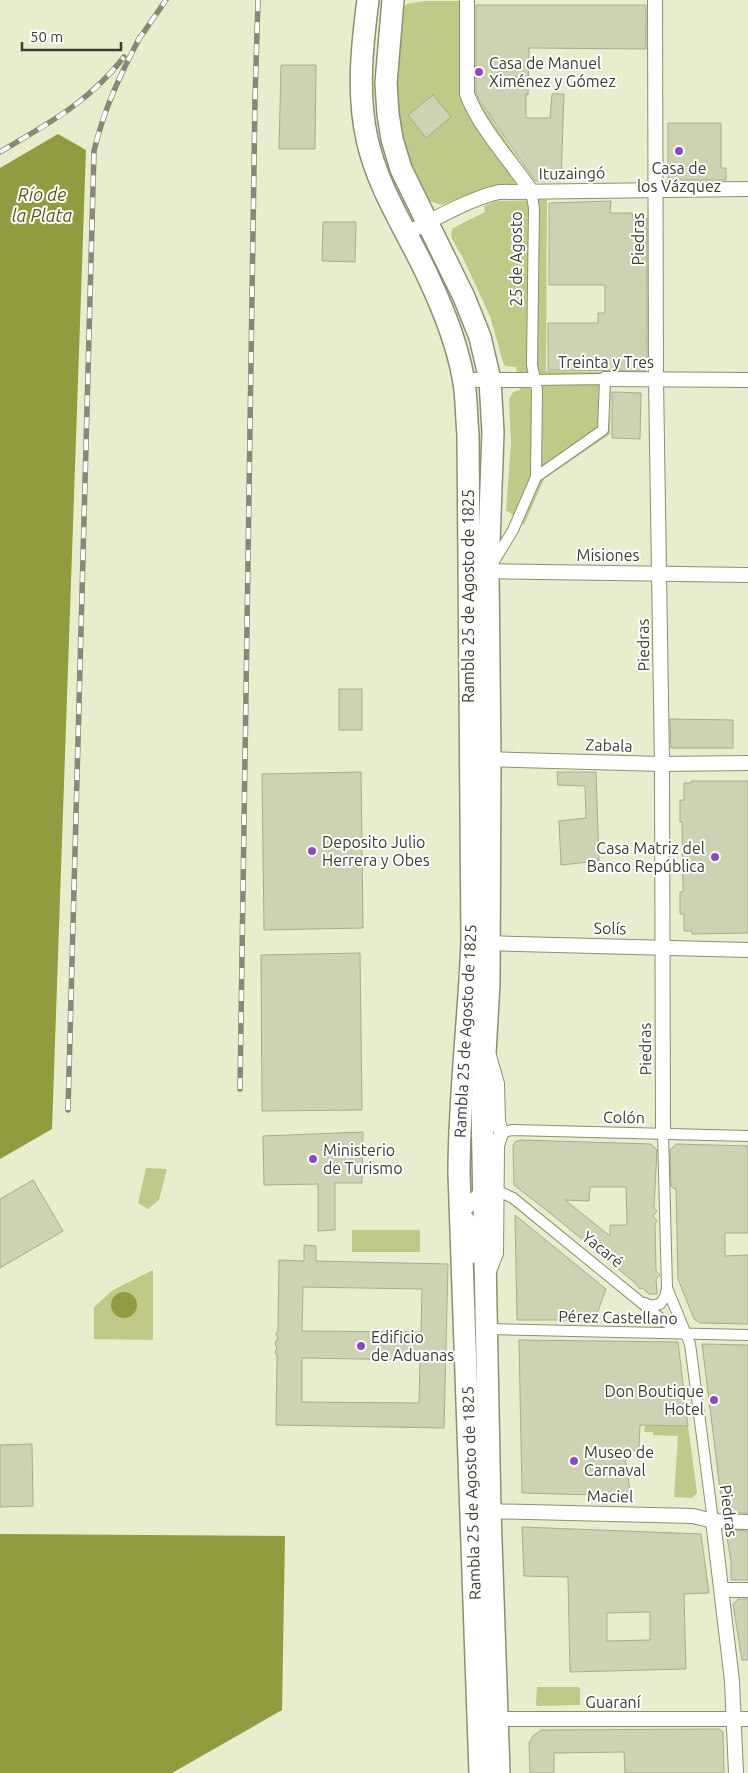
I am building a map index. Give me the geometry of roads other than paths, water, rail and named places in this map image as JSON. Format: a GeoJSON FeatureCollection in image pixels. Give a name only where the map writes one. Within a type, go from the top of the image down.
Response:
{"type":"FeatureCollection","features":[{"type":"Feature","properties":{"kind":"main road","name":"Rambla 25 de Agosto de 1825"},"geometry":{"type":"LineString","coordinates":[[368,0],[364,33],[362,93],[367,140],[379,178],[430,280],[456,346],[464,380],[478,571],[481,943],[489,983],[482,1106],[491,1191],[486,1278],[487,1368],[481,1511]]}},
{"type":"Feature","properties":{"kind":"main road","name":"Rambla 25 de Agosto de 1825"},"geometry":{"type":"LineString","coordinates":[[393,0],[386,83],[388,114],[396,153],[464,297],[480,338],[490,380],[493,432],[478,571]]}},
{"type":"Feature","properties":{"kind":"main road","name":"Rambla 25 de Agosto de 1825"},"geometry":{"type":"LineString","coordinates":[[481,943],[470,993],[459,1124],[461,1213],[481,1511],[488,1719],[499,1773]]}},
{"type":"Feature","properties":{"kind":"main road","name":"Rambla 25 de Agosto de 1825"},"geometry":{"type":"LineString","coordinates":[[480,1773],[488,1719]]}},
{"type":"Feature","properties":{"kind":"street","name":"25 de Agosto"},"geometry":{"type":"LineString","coordinates":[[467,0],[467,94],[480,120],[531,191],[534,208],[532,365],[537,390],[536,477],[513,530],[478,571]]}},
{"type":"Feature","properties":{"kind":"street","name":"Piedras"},"geometry":{"type":"LineString","coordinates":[[655,0],[656,379],[662,764],[663,1133],[667,1288],[690,1344],[732,1681],[741,1719],[736,1773]]}},
{"type":"Feature","properties":{"kind":"street","name":"Ituzaingó"},"geometry":{"type":"LineString","coordinates":[[406,234],[490,194],[531,191],[748,189]]}},
{"type":"Feature","properties":{"kind":"street"},"geometry":{"type":"LineString","coordinates":[[536,477],[603,430],[604,379]]}},
{"type":"Feature","properties":{"kind":"street","name":"Treinta y Tres"},"geometry":{"type":"LineString","coordinates":[[464,380],[748,380]]}},
{"type":"Feature","properties":{"kind":"street","name":"Misiones"},"geometry":{"type":"LineString","coordinates":[[478,571],[659,572],[748,575]]}},
{"type":"Feature","properties":{"kind":"street","name":"Zabala"},"geometry":{"type":"LineString","coordinates":[[480,759],[662,764],[748,763]]}},
{"type":"Feature","properties":{"kind":"street","name":"Solís"},"geometry":{"type":"LineString","coordinates":[[481,943],[748,950]]}},
{"type":"Feature","properties":{"kind":"street","name":"Rambla 25 de Agosto de 1825"},"geometry":{"type":"LineString","coordinates":[[485,1043],[496,1076],[498,1121],[501,1134],[497,1146],[491,1191]]}},
{"type":"Feature","properties":{"kind":"street","name":"Colón"},"geometry":{"type":"LineString","coordinates":[[501,1134],[512,1130],[748,1136]]}},
{"type":"Feature","properties":{"kind":"street"},"geometry":{"type":"LineString","coordinates":[[461,1213],[491,1191]]}},
{"type":"Feature","properties":{"kind":"street","name":"Yacaré"},"geometry":{"type":"LineString","coordinates":[[491,1191],[513,1198],[665,1322],[686,1334]]}},
{"type":"Feature","properties":{"kind":"street","name":"Rambla 25 de Agosto de 1825"},"geometry":{"type":"LineString","coordinates":[[461,1213],[469,1220],[474,1232],[482,1353],[487,1368]]}},
{"type":"Feature","properties":{"kind":"street"},"geometry":{"type":"LineString","coordinates":[[639,1301],[650,1306],[660,1304],[665,1297],[667,1288]]}},
{"type":"Feature","properties":{"kind":"street","name":"Pérez Castellano"},"geometry":{"type":"LineString","coordinates":[[486,1329],[748,1335]]}},
{"type":"Feature","properties":{"kind":"street","name":"Maciel"},"geometry":{"type":"LineString","coordinates":[[481,1511],[693,1516],[713,1521],[748,1522]]}},
{"type":"Feature","properties":{"kind":"street"},"geometry":{"type":"LineString","coordinates":[[722,1590],[748,1590]]}},
{"type":"Feature","properties":{"kind":"street","name":"Guaraní"},"geometry":{"type":"LineString","coordinates":[[488,1719],[741,1719]]}},
{"type":"Feature","properties":{"kind":"water","name":"Río de la Plata"},"geometry":{"type":"Polygon","coordinates":[[[58,134],[86,150],[52,1129],[0,1159],[0,168],[58,134]]]}},
{"type":"Feature","properties":{"kind":"water"},"geometry":{"type":"Polygon","coordinates":[[[124,1292],[133,1296],[137,1305],[133,1314],[124,1318],[115,1314],[111,1305],[115,1296],[124,1292]]]}},
{"type":"Feature","properties":{"kind":"water"},"geometry":{"type":"Polygon","coordinates":[[[0,1534],[285,1536],[282,1710],[172,1773],[0,1773],[0,1534]]]}},
{"type":"Feature","properties":{"kind":"railway"},"geometry":{"type":"LineString","coordinates":[[137,42],[166,0]]}},
{"type":"Feature","properties":{"kind":"railway"},"geometry":{"type":"LineString","coordinates":[[240,1089],[258,0]]}},
{"type":"Feature","properties":{"kind":"railway"},"geometry":{"type":"LineString","coordinates":[[68,1110],[94,151],[113,93],[140,37]]}},
{"type":"Feature","properties":{"kind":"railway"},"geometry":{"type":"LineString","coordinates":[[0,152],[82,100],[124,57]]}},
{"type":"Feature","properties":{"kind":"place","name":"Casa de Manuel Ximénez y Gómez"},"geometry":{"type":"Point","coordinates":[479,72]}},
{"type":"Feature","properties":{"kind":"place","name":"Casa de los Vázquez"},"geometry":{"type":"Point","coordinates":[679,151]}},
{"type":"Feature","properties":{"kind":"place","name":"Deposito Julio Herrera y Obes"},"geometry":{"type":"Point","coordinates":[312,851]}},
{"type":"Feature","properties":{"kind":"place","name":"Casa Matriz del Banco República"},"geometry":{"type":"Point","coordinates":[715,857]}},
{"type":"Feature","properties":{"kind":"place","name":"Ministerio de Turismo"},"geometry":{"type":"Point","coordinates":[313,1159]}},
{"type":"Feature","properties":{"kind":"place","name":"Edificio de Aduanas"},"geometry":{"type":"Point","coordinates":[361,1346]}},
{"type":"Feature","properties":{"kind":"place","name":"Don Boutique Hotel"},"geometry":{"type":"Point","coordinates":[714,1400]}},
{"type":"Feature","properties":{"kind":"place","name":"Museo de Carnaval"},"geometry":{"type":"Point","coordinates":[574,1461]}}]}
